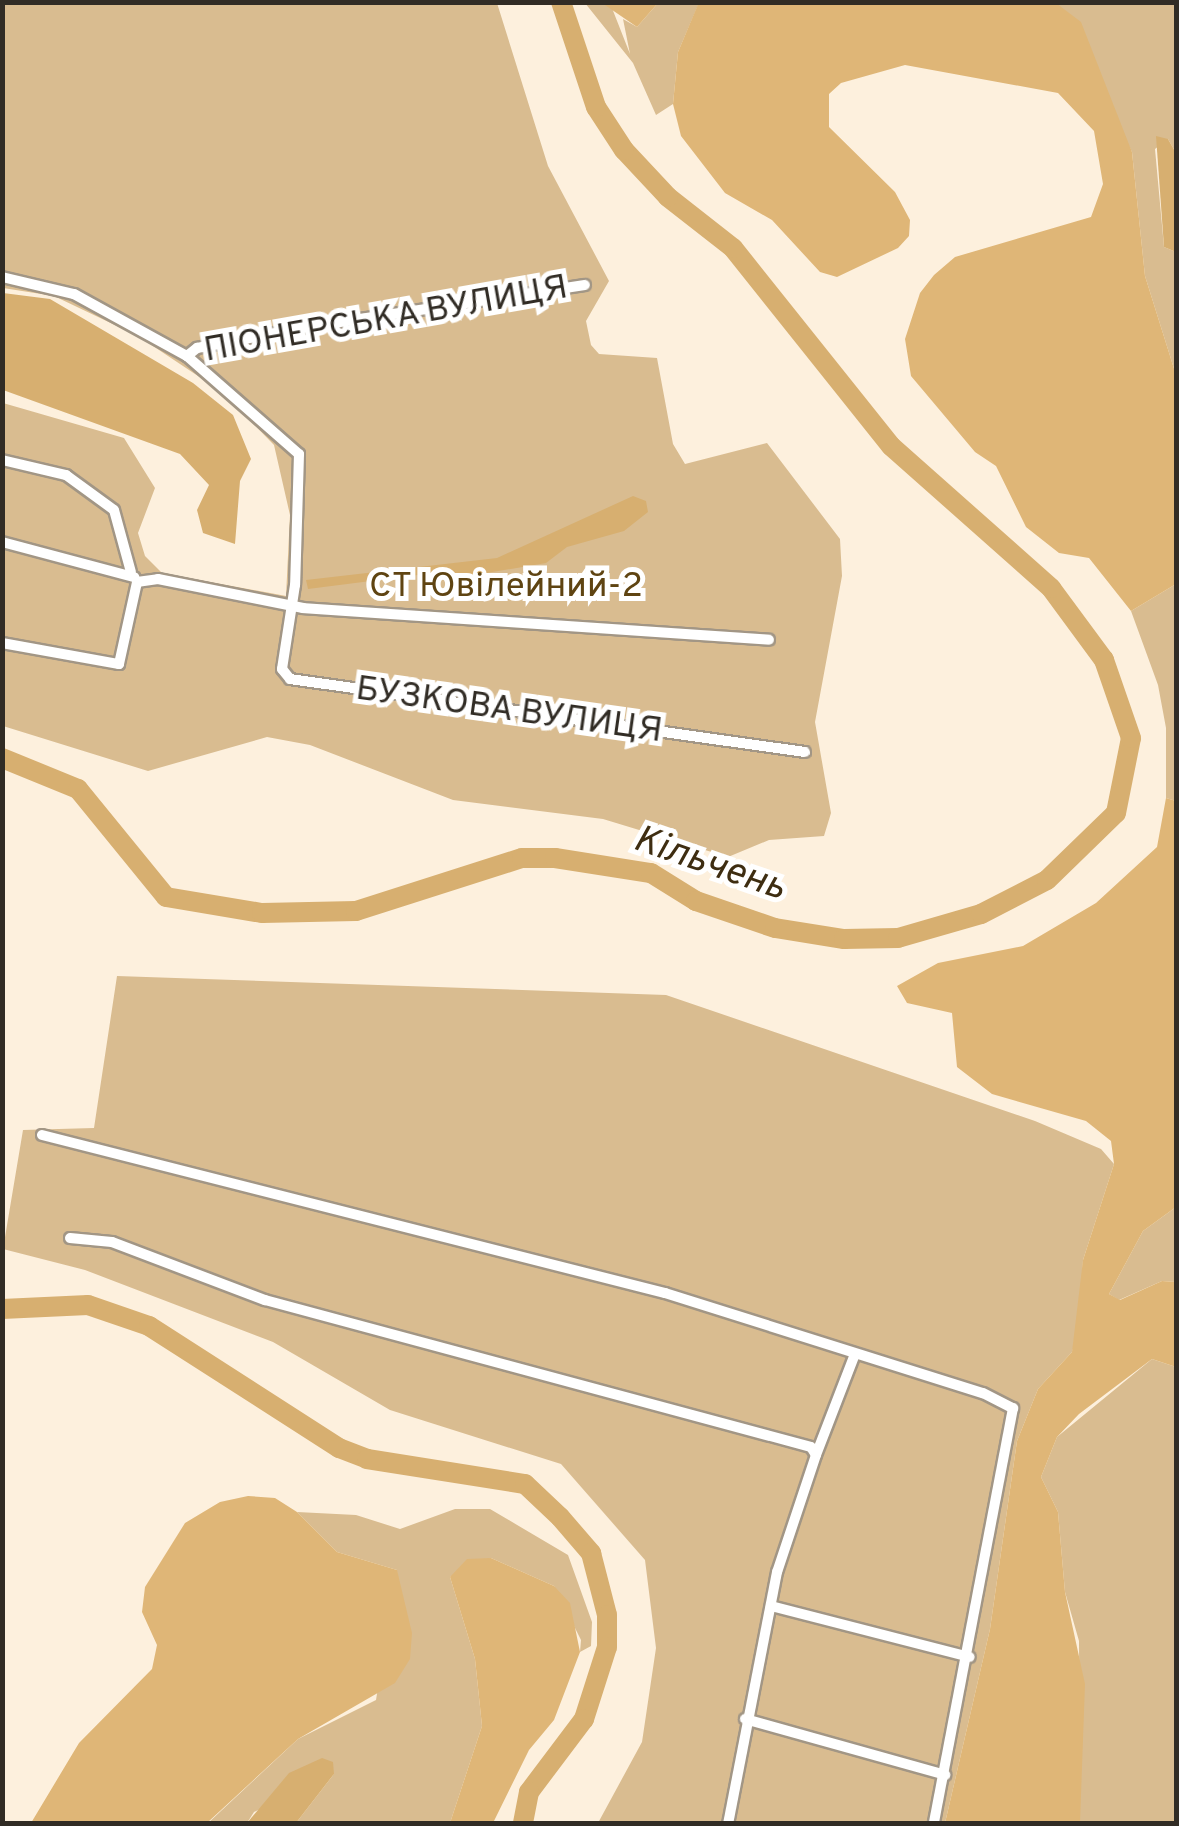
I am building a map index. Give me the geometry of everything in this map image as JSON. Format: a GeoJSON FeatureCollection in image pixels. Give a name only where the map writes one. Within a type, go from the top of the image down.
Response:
{"type":"FeatureCollection","features":[{"type":"Feature","properties":{"kind":"street"},"geometry":{"type":"LineString","coordinates":[[2,277],[74,294],[187,356],[298,454],[291,606]]}},
{"type":"Feature","properties":{"kind":"street","name":"ПІОНЕРСЬКА ВУЛИЦЯ"},"geometry":{"type":"LineString","coordinates":[[187,356],[196,348],[307,328],[585,285]]}},
{"type":"Feature","properties":{"kind":"street"},"geometry":{"type":"LineString","coordinates":[[2,460],[66,475],[114,510],[134,577],[119,664],[2,643]]}},
{"type":"Feature","properties":{"kind":"street"},"geometry":{"type":"LineString","coordinates":[[2,542],[134,577],[291,606],[768,640]]}},
{"type":"Feature","properties":{"kind":"street","name":"БУЗКОВА ВУЛИЦЯ"},"geometry":{"type":"LineString","coordinates":[[291,606],[282,670],[290,678],[805,752]]}},
{"type":"Feature","properties":{"kind":"street"},"geometry":{"type":"LineString","coordinates":[[42,1134],[664,1293],[983,1392],[1014,1408],[998,1465],[970,1657],[934,1824]]}},
{"type":"Feature","properties":{"kind":"street"},"geometry":{"type":"LineString","coordinates":[[70,1238],[112,1242],[265,1300],[442,1350],[798,1441],[816,1455]]}},
{"type":"Feature","properties":{"kind":"street"},"geometry":{"type":"LineString","coordinates":[[728,1824],[745,1719],[771,1606],[816,1455],[855,1354]]}},
{"type":"Feature","properties":{"kind":"street"},"geometry":{"type":"LineString","coordinates":[[771,1606],[970,1657]]}},
{"type":"Feature","properties":{"kind":"street"},"geometry":{"type":"LineString","coordinates":[[745,1719],[945,1776]]}},
{"type":"Feature","properties":{"kind":"green space","name":"СT Ювілейний-2"},"geometry":{"type":"Polygon","coordinates":[[[2,3],[497,3],[548,166],[609,281],[586,321],[591,345],[599,354],[657,358],[673,444],[685,464],[767,443],[840,539],[842,576],[815,722],[831,813],[824,836],[769,840],[728,857],[603,819],[453,800],[310,745],[267,737],[148,771],[3,726],[3,403],[124,438],[155,488],[138,533],[145,556],[162,573],[286,596],[290,515],[274,445],[222,392],[138,336],[54,296],[3,288],[2,3]]]}},
{"type":"Feature","properties":{"kind":"green space"},"geometry":{"type":"Polygon","coordinates":[[[585,3],[610,3],[630,54],[623,19],[637,27],[658,3],[699,3],[678,52],[673,104],[656,115],[633,63],[585,3]]]}},
{"type":"Feature","properties":{"kind":"green space"},"geometry":{"type":"Polygon","coordinates":[[[1056,3],[1176,3],[1176,153],[1168,139],[1155,149],[1164,247],[1176,252],[1176,375],[1145,276],[1132,152],[1056,3]]]}},
{"type":"Feature","properties":{"kind":"green space"},"geometry":{"type":"Polygon","coordinates":[[[1176,584],[1176,801],[1166,798],[1166,728],[1158,685],[1131,611],[1176,584]]]}},
{"type":"Feature","properties":{"kind":"green space"},"geometry":{"type":"Polygon","coordinates":[[[117,976],[666,995],[1035,1121],[1101,1149],[1114,1164],[1083,1260],[1080,1326],[1072,1352],[1038,1389],[1017,1441],[990,1629],[945,1823],[598,1823],[642,1742],[656,1648],[645,1560],[561,1464],[390,1410],[273,1342],[85,1270],[3,1249],[23,1130],[94,1128],[117,976]]]}},
{"type":"Feature","properties":{"kind":"green space"},"geometry":{"type":"Polygon","coordinates":[[[1176,1207],[1176,1282],[1162,1281],[1119,1300],[1109,1294],[1143,1231],[1176,1207]]]}},
{"type":"Feature","properties":{"kind":"green space"},"geometry":{"type":"Polygon","coordinates":[[[1152,1359],[1176,1367],[1176,1823],[1080,1823],[1079,1641],[1065,1592],[1058,1512],[1041,1477],[1057,1437],[1152,1359]]]}},
{"type":"Feature","properties":{"kind":"green space"},"geometry":{"type":"Polygon","coordinates":[[[455,1509],[490,1509],[568,1555],[592,1622],[591,1646],[580,1652],[581,1640],[554,1586],[491,1558],[450,1577],[475,1659],[482,1726],[450,1823],[296,1823],[334,1774],[254,1812],[247,1823],[207,1824],[298,1739],[376,1700],[397,1570],[337,1552],[297,1512],[356,1515],[400,1529],[455,1509]]]}},
{"type":"Feature","properties":{"kind":"shaded area"},"geometry":{"type":"Polygon","coordinates":[[[699,2],[1056,3],[1081,22],[1132,152],[1145,276],[1176,375],[1176,584],[1131,611],[1089,558],[1059,553],[1026,527],[996,466],[975,452],[911,376],[905,339],[920,293],[934,275],[955,257],[1091,217],[1103,184],[1094,131],[1058,93],[905,65],[841,83],[829,94],[829,127],[895,192],[910,220],[909,236],[898,248],[837,277],[820,272],[772,220],[725,193],[681,136],[673,104],[678,52],[699,2]]]}},
{"type":"Feature","properties":{"kind":"shaded area"},"geometry":{"type":"Polygon","coordinates":[[[602,3],[658,3],[637,27],[602,3]]]}},
{"type":"Feature","properties":{"kind":"shaded area"},"geometry":{"type":"Polygon","coordinates":[[[1156,136],[1168,139],[1176,153],[1176,252],[1164,247],[1156,136]]]}},
{"type":"Feature","properties":{"kind":"shaded area"},"geometry":{"type":"Polygon","coordinates":[[[3,293],[50,299],[193,383],[233,415],[251,459],[240,481],[235,544],[203,533],[197,510],[209,485],[180,454],[3,390],[3,293]]]}},
{"type":"Feature","properties":{"kind":"shaded area"},"geometry":{"type":"Polygon","coordinates":[[[633,496],[646,501],[648,512],[624,531],[567,547],[546,563],[457,578],[418,575],[308,589],[306,580],[497,558],[633,496]]]}},
{"type":"Feature","properties":{"kind":"shaded area"},"geometry":{"type":"Polygon","coordinates":[[[1166,798],[1176,801],[1176,1207],[1143,1231],[1109,1294],[1120,1300],[1162,1281],[1176,1282],[1176,1367],[1152,1359],[1079,1414],[1057,1437],[1041,1477],[1058,1512],[1065,1592],[1085,1684],[1080,1823],[945,1823],[990,1629],[1017,1441],[1038,1389],[1072,1352],[1083,1260],[1114,1164],[1111,1141],[1086,1121],[992,1094],[957,1067],[952,1013],[907,1003],[897,986],[938,963],[1023,946],[1096,903],[1157,847],[1166,798]]]}},
{"type":"Feature","properties":{"kind":"shaded area"},"geometry":{"type":"Polygon","coordinates":[[[248,1496],[275,1498],[297,1512],[337,1552],[397,1570],[412,1633],[410,1659],[395,1683],[298,1739],[207,1823],[31,1823],[79,1743],[152,1669],[157,1645],[142,1612],[145,1587],[185,1523],[220,1502],[248,1496]]]}},
{"type":"Feature","properties":{"kind":"shaded area"},"geometry":{"type":"Polygon","coordinates":[[[491,1558],[554,1586],[570,1603],[580,1652],[554,1720],[529,1750],[493,1823],[450,1823],[482,1726],[475,1659],[450,1577],[467,1559],[491,1558]]]}},
{"type":"Feature","properties":{"kind":"shaded area"},"geometry":{"type":"Polygon","coordinates":[[[322,1758],[333,1762],[334,1774],[296,1823],[247,1823],[289,1773],[322,1758]]]}},
{"type":"Feature","properties":{"kind":"waterway","name":"Кільчень"},"geometry":{"type":"LineString","coordinates":[[2,758],[78,789],[166,897],[262,913],[356,911],[522,858],[555,858],[651,873],[696,901],[775,928],[844,939],[898,938],[981,914],[1047,880],[1116,813],[1131,738],[1104,660],[1051,588],[891,446],[733,248],[668,197],[624,150],[596,107],[561,2]]}},
{"type":"Feature","properties":{"kind":"waterway","name":"Кільчень"},"geometry":{"type":"LineString","coordinates":[[2,1309],[88,1305],[149,1326],[339,1448],[367,1459],[525,1484],[560,1517],[591,1553],[607,1615],[607,1647],[584,1719],[529,1792],[523,1824]]}}]}
